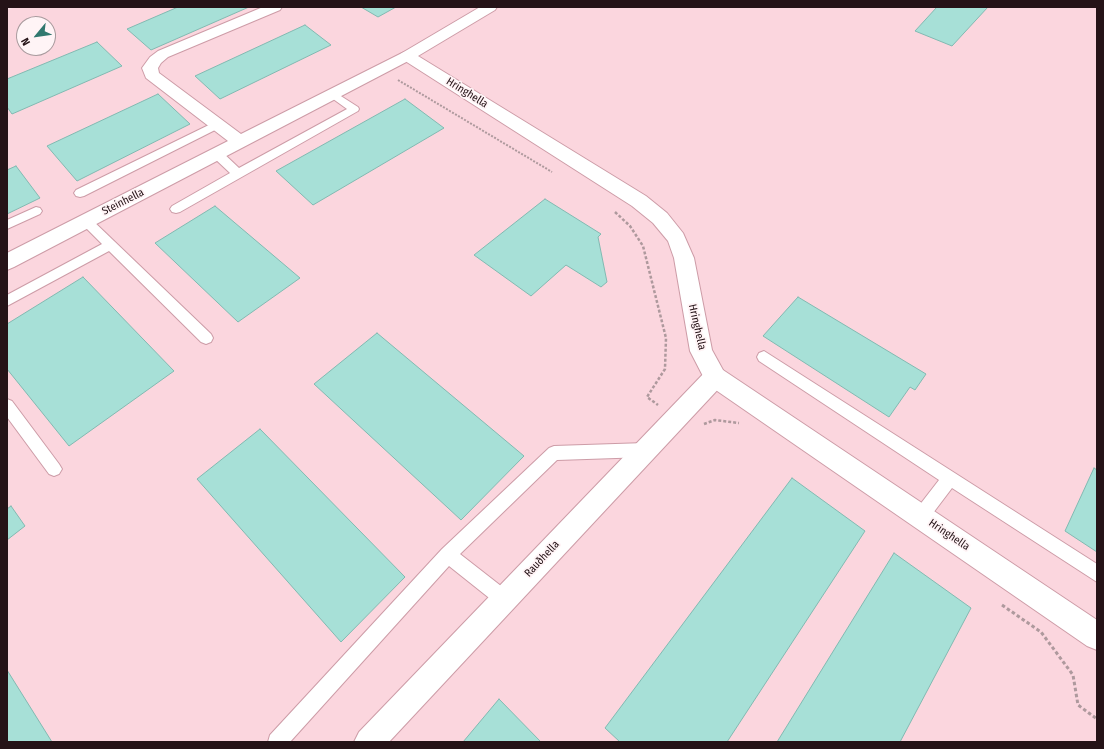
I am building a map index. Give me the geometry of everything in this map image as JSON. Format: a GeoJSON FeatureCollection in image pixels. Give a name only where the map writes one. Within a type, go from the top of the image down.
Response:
{"type":"FeatureCollection","features":[{"type":"Feature","properties":{"kind":"street"},"geometry":{"type":"LineString","coordinates":[[240,142],[152,75],[150,72],[152,64],[163,54],[275,7]]}},
{"type":"Feature","properties":{"kind":"street"},"geometry":{"type":"LineString","coordinates":[[407,56],[490,7]]}},
{"type":"Feature","properties":{"kind":"street","name":"Steinhella"},"geometry":{"type":"LineString","coordinates":[[7,262],[407,56]]}},
{"type":"Feature","properties":{"kind":"street","name":"Hringhella"},"geometry":{"type":"LineString","coordinates":[[407,56],[632,196],[660,218],[676,238],[684,258],[701,351],[714,377],[1097,636]]}},
{"type":"Feature","properties":{"kind":"street","name":"Rauðhella"},"geometry":{"type":"LineString","coordinates":[[372,741],[714,377]]}},
{"type":"Feature","properties":{"kind":"lane"},"geometry":{"type":"LineString","coordinates":[[176,209],[354,109],[333,94]]}},
{"type":"Feature","properties":{"kind":"lane"},"geometry":{"type":"LineString","coordinates":[[80,192],[217,125]]}},
{"type":"Feature","properties":{"kind":"lane"},"geometry":{"type":"LineString","coordinates":[[217,154],[238,174]]}},
{"type":"Feature","properties":{"kind":"lane"},"geometry":{"type":"LineString","coordinates":[[7,225],[36,211]]}},
{"type":"Feature","properties":{"kind":"lane"},"geometry":{"type":"LineString","coordinates":[[86,221],[206,338]]}},
{"type":"Feature","properties":{"kind":"lane"},"geometry":{"type":"LineString","coordinates":[[7,300],[110,245]]}},
{"type":"Feature","properties":{"kind":"lane"},"geometry":{"type":"LineString","coordinates":[[764,356],[1097,574]]}},
{"type":"Feature","properties":{"kind":"lane"},"geometry":{"type":"LineString","coordinates":[[7,406],[54,469]]}},
{"type":"Feature","properties":{"kind":"lane"},"geometry":{"type":"LineString","coordinates":[[277,742],[448,555],[554,453],[646,450]]}},
{"type":"Feature","properties":{"kind":"lane"},"geometry":{"type":"LineString","coordinates":[[921,516],[950,478]]}},
{"type":"Feature","properties":{"kind":"lane"},"geometry":{"type":"LineString","coordinates":[[448,555],[504,599]]}},
{"type":"Feature","properties":{"kind":"shaded area"},"geometry":{"type":"Polygon","coordinates":[[[16,7],[1097,7],[1097,742],[7,742],[7,10],[16,7]]]}},
{"type":"Feature","properties":{"kind":"building"},"geometry":{"type":"Polygon","coordinates":[[[178,7],[249,7],[151,50],[127,29],[178,7]]]}},
{"type":"Feature","properties":{"kind":"building"},"geometry":{"type":"Polygon","coordinates":[[[361,7],[396,7],[378,17],[361,7]]]}},
{"type":"Feature","properties":{"kind":"building"},"geometry":{"type":"Polygon","coordinates":[[[937,7],[988,7],[952,46],[915,31],[937,7]]]}},
{"type":"Feature","properties":{"kind":"building"},"geometry":{"type":"Polygon","coordinates":[[[305,25],[331,45],[220,99],[195,76],[305,25]]]}},
{"type":"Feature","properties":{"kind":"building"},"geometry":{"type":"Polygon","coordinates":[[[97,42],[122,66],[12,114],[7,107],[7,79],[97,42]]]}},
{"type":"Feature","properties":{"kind":"building"},"geometry":{"type":"Polygon","coordinates":[[[158,94],[190,124],[77,181],[47,146],[158,94]]]}},
{"type":"Feature","properties":{"kind":"building"},"geometry":{"type":"Polygon","coordinates":[[[405,99],[444,128],[313,205],[276,171],[405,99]]]}},
{"type":"Feature","properties":{"kind":"building"},"geometry":{"type":"Polygon","coordinates":[[[16,166],[40,198],[7,214],[7,170],[16,166]]]}},
{"type":"Feature","properties":{"kind":"building"},"geometry":{"type":"Polygon","coordinates":[[[545,199],[601,234],[598,237],[607,282],[601,287],[566,265],[531,296],[474,255],[545,199]]]}},
{"type":"Feature","properties":{"kind":"building"},"geometry":{"type":"Polygon","coordinates":[[[215,206],[300,278],[238,322],[155,243],[215,206]]]}},
{"type":"Feature","properties":{"kind":"building"},"geometry":{"type":"Polygon","coordinates":[[[83,277],[174,371],[69,446],[7,369],[7,324],[83,277]]]}},
{"type":"Feature","properties":{"kind":"building"},"geometry":{"type":"Polygon","coordinates":[[[798,297],[926,374],[915,390],[910,387],[889,417],[763,336],[798,297]]]}},
{"type":"Feature","properties":{"kind":"building"},"geometry":{"type":"Polygon","coordinates":[[[377,333],[524,456],[461,520],[314,384],[377,333]]]}},
{"type":"Feature","properties":{"kind":"building"},"geometry":{"type":"Polygon","coordinates":[[[260,429],[405,577],[341,642],[197,479],[260,429]]]}},
{"type":"Feature","properties":{"kind":"building"},"geometry":{"type":"Polygon","coordinates":[[[1094,468],[1097,470],[1097,552],[1065,531],[1094,468]]]}},
{"type":"Feature","properties":{"kind":"building"},"geometry":{"type":"Polygon","coordinates":[[[792,478],[865,531],[727,742],[620,742],[605,728],[792,478]]]}},
{"type":"Feature","properties":{"kind":"building"},"geometry":{"type":"Polygon","coordinates":[[[11,506],[25,526],[7,540],[7,509],[11,506]]]}},
{"type":"Feature","properties":{"kind":"building"},"geometry":{"type":"Polygon","coordinates":[[[894,553],[971,608],[900,742],[777,742],[894,553]]]}},
{"type":"Feature","properties":{"kind":"building"},"geometry":{"type":"Polygon","coordinates":[[[7,670],[52,742],[7,742],[7,670]]]}},
{"type":"Feature","properties":{"kind":"building"},"geometry":{"type":"Polygon","coordinates":[[[499,699],[541,742],[463,742],[499,699]]]}}]}
